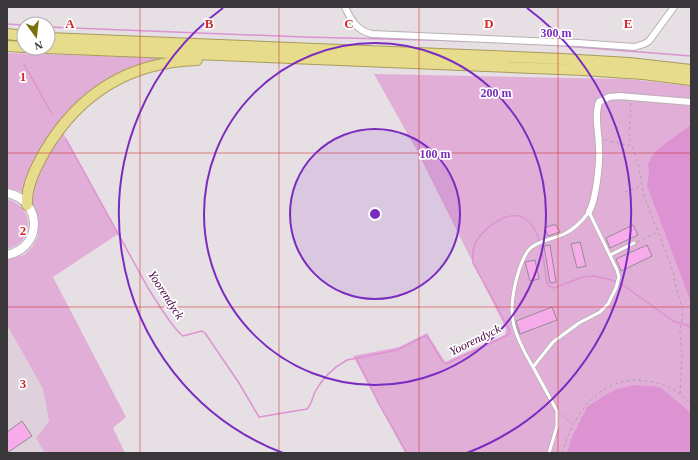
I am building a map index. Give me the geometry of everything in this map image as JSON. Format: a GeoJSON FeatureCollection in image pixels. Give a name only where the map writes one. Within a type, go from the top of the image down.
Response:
{"type":"FeatureCollection","features":[{"type":"Feature","properties":{"kind":"highway"},"geometry":{"type":"LineString","coordinates":[[56,38],[562,59],[650,65],[691,70]]}},
{"type":"Feature","properties":{"kind":"highway"},"geometry":{"type":"LineString","coordinates":[[56,48],[605,71],[691,80]]}},
{"type":"Feature","properties":{"kind":"highway"},"geometry":{"type":"LineString","coordinates":[[28,205],[28,193],[35,170],[58,131],[71,114],[84,102],[115,80],[141,69],[176,61],[252,61],[288,58]]}},
{"type":"Feature","properties":{"kind":"highway"},"geometry":{"type":"LineString","coordinates":[[650,65],[691,65]]}},
{"type":"Feature","properties":{"kind":"street"},"geometry":{"type":"LineString","coordinates":[[345,7],[352,21],[363,31],[372,34],[578,43],[634,47],[641,46],[649,41],[674,7]]}},
{"type":"Feature","properties":{"kind":"street"},"geometry":{"type":"LineString","coordinates":[[589,212],[593,200],[599,161],[597,112],[599,102],[609,97],[632,97],[691,102]]}},
{"type":"Feature","properties":{"kind":"street"},"geometry":{"type":"LineString","coordinates":[[7,193],[19,197],[28,205],[34,220],[32,235],[27,243],[14,253],[7,255]]}},
{"type":"Feature","properties":{"kind":"lane"},"geometry":{"type":"LineString","coordinates":[[532,367],[556,339],[579,322],[602,310],[610,300],[617,285],[618,272],[589,212],[565,234],[537,244],[529,250],[520,267],[511,305],[511,315],[515,330],[532,367],[555,405],[557,411],[557,426],[549,453]]}},
{"type":"Feature","properties":{"kind":"lane"},"geometry":{"type":"LineString","coordinates":[[610,255],[634,243]]}},
{"type":"Feature","properties":{"kind":"path"},"geometry":{"type":"LineString","coordinates":[[632,97],[629,137],[639,167],[646,200],[673,271],[683,310],[680,328],[682,356],[680,394]]}},
{"type":"Feature","properties":{"kind":"path"},"geometry":{"type":"LineString","coordinates":[[598,139],[632,146]]}},
{"type":"Feature","properties":{"kind":"path"},"geometry":{"type":"LineString","coordinates":[[625,192],[642,186]]}},
{"type":"Feature","properties":{"kind":"path"},"geometry":{"type":"LineString","coordinates":[[634,243],[658,232]]}},
{"type":"Feature","properties":{"kind":"path"},"geometry":{"type":"LineString","coordinates":[[562,453],[566,438],[581,410],[606,388],[620,381],[636,379],[656,382],[668,386],[691,404]]}},
{"type":"Feature","properties":{"kind":"path"},"geometry":{"type":"LineString","coordinates":[[557,411],[573,424]]}},
{"type":"Feature","properties":{"kind":"shaded area"},"geometry":{"type":"Polygon","coordinates":[[[7,53],[16,53],[16,56],[56,56],[56,55],[162,58],[139,67],[89,93],[29,172],[22,192],[7,188],[7,53]]]}},
{"type":"Feature","properties":{"kind":"shaded area"},"geometry":{"type":"Polygon","coordinates":[[[374,74],[627,79],[691,86],[691,453],[405,453],[353,356],[399,347],[427,333],[445,362],[505,335],[506,329],[416,149],[374,74]]]}},
{"type":"Feature","properties":{"kind":"shaded area"},"geometry":{"type":"Polygon","coordinates":[[[691,125],[691,302],[647,186],[649,172],[648,164],[654,153],[691,125]]]}},
{"type":"Feature","properties":{"kind":"shaded area"},"geometry":{"type":"Polygon","coordinates":[[[63,133],[118,234],[53,277],[126,417],[113,428],[125,453],[45,453],[36,438],[49,421],[43,389],[7,325],[7,260],[24,255],[32,247],[38,236],[38,221],[35,209],[31,202],[35,178],[54,145],[63,133]]]}},
{"type":"Feature","properties":{"kind":"shaded area"},"geometry":{"type":"Polygon","coordinates":[[[7,199],[16,203],[23,209],[27,216],[28,224],[27,232],[23,240],[7,249],[7,199]]]}},
{"type":"Feature","properties":{"kind":"shaded area"},"geometry":{"type":"Polygon","coordinates":[[[7,325],[43,389],[49,421],[36,438],[45,453],[7,453],[7,325]]]}},
{"type":"Feature","properties":{"kind":"shaded area"},"geometry":{"type":"Polygon","coordinates":[[[635,385],[660,387],[691,413],[691,453],[567,453],[572,437],[587,407],[617,389],[635,385]]]}},
{"type":"Feature","properties":{"kind":"building"},"geometry":{"type":"Polygon","coordinates":[[[556,225],[560,232],[548,236],[545,228],[556,225]]]}},
{"type":"Feature","properties":{"kind":"building"},"geometry":{"type":"Polygon","coordinates":[[[633,225],[638,235],[610,248],[606,238],[633,225]]]}},
{"type":"Feature","properties":{"kind":"building"},"geometry":{"type":"Polygon","coordinates":[[[580,242],[586,266],[577,268],[571,244],[580,242]]]}},
{"type":"Feature","properties":{"kind":"building"},"geometry":{"type":"Polygon","coordinates":[[[550,245],[556,282],[550,283],[544,246],[550,245]]]}},
{"type":"Feature","properties":{"kind":"building"},"geometry":{"type":"Polygon","coordinates":[[[647,245],[652,256],[621,271],[616,259],[647,245]]]}},
{"type":"Feature","properties":{"kind":"building"},"geometry":{"type":"Polygon","coordinates":[[[535,260],[539,279],[530,281],[525,262],[535,260]]]}},
{"type":"Feature","properties":{"kind":"building"},"geometry":{"type":"Polygon","coordinates":[[[552,307],[557,320],[520,334],[516,321],[552,307]]]}},
{"type":"Feature","properties":{"kind":"building"},"geometry":{"type":"Polygon","coordinates":[[[22,421],[32,436],[7,453],[7,432],[22,421]]]}},
{"type":"Feature","properties":{"kind":"waterway"},"geometry":{"type":"LineString","coordinates":[[7,24],[16,25]]}},
{"type":"Feature","properties":{"kind":"waterway"},"geometry":{"type":"LineString","coordinates":[[56,27],[303,37],[470,41]]}},
{"type":"Feature","properties":{"kind":"waterway"},"geometry":{"type":"LineString","coordinates":[[539,44],[691,56]]}},
{"type":"Feature","properties":{"kind":"waterway","name":"Yoorendyck"},"geometry":{"type":"LineString","coordinates":[[24,64],[52,114]]}},
{"type":"Feature","properties":{"kind":"waterway","name":"Yoorendyck"},"geometry":{"type":"LineString","coordinates":[[66,139],[148,288],[169,320],[183,336],[202,331],[205,333],[239,383],[259,417],[307,409],[315,392],[325,378],[347,360],[397,350],[427,336],[443,362],[446,364],[508,335],[510,333],[509,329],[473,263],[473,253],[477,240],[488,227],[504,218],[512,216],[520,216],[527,220],[536,232],[542,249],[547,283],[549,286],[554,288],[583,277],[594,276],[612,280],[622,284],[673,321],[689,326],[691,329]]}},
{"type":"Feature","properties":{"kind":"waterway"},"geometry":{"type":"LineString","coordinates":[[356,358],[379,404],[407,453]]}}]}
